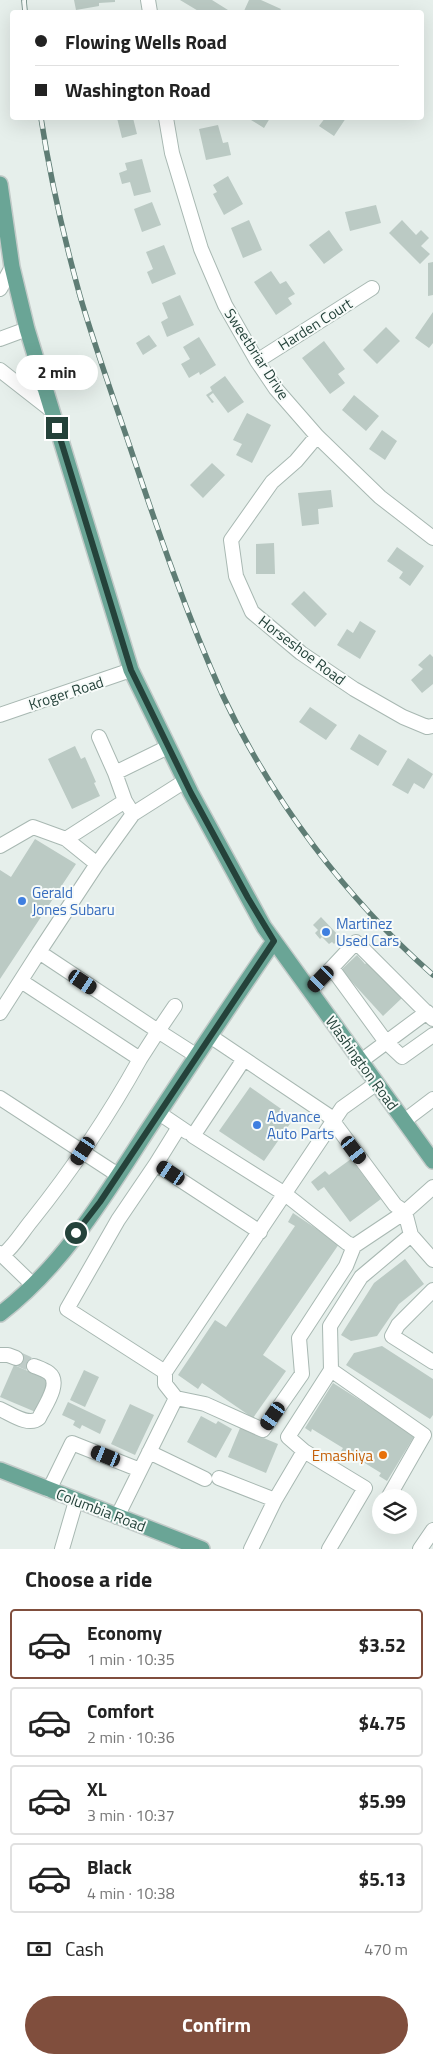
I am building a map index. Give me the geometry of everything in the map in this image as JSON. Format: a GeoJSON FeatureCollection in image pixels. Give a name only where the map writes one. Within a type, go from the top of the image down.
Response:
{"type":"FeatureCollection","features":[{"type":"Feature","properties":{"kind":"main road","name":"Washington Road"},"geometry":{"type":"LineString","coordinates":[[0,186],[12,267],[27,329],[131,670],[185,781],[248,898],[274,941],[433,1161]]}},
{"type":"Feature","properties":{"kind":"main road"},"geometry":{"type":"LineString","coordinates":[[0,1314],[52,1265],[100,1202],[274,941]]}},
{"type":"Feature","properties":{"kind":"main road","name":"Columbia Road"},"geometry":{"type":"LineString","coordinates":[[0,1470],[202,1549]]}},
{"type":"Feature","properties":{"kind":"street","name":"Sweetbriar Drive"},"geometry":{"type":"LineString","coordinates":[[166,120],[172,153],[201,249],[225,305],[258,361],[276,389],[317,436],[380,497],[433,538]]}},
{"type":"Feature","properties":{"kind":"street"},"geometry":{"type":"LineString","coordinates":[[0,289],[12,267]]}},
{"type":"Feature","properties":{"kind":"street","name":"Harden Court"},"geometry":{"type":"LineString","coordinates":[[258,361],[372,288]]}},
{"type":"Feature","properties":{"kind":"street"},"geometry":{"type":"LineString","coordinates":[[0,339],[27,329]]}},
{"type":"Feature","properties":{"kind":"street"},"geometry":{"type":"LineString","coordinates":[[0,370],[51,410]]}},
{"type":"Feature","properties":{"kind":"street","name":"Horseshoe Road"},"geometry":{"type":"LineString","coordinates":[[317,436],[296,460],[272,482],[231,540],[236,576],[252,612],[302,653],[354,689],[403,717],[426,727],[433,726]]}},
{"type":"Feature","properties":{"kind":"street","name":"Kroger Road"},"geometry":{"type":"LineString","coordinates":[[0,715],[131,670]]}},
{"type":"Feature","properties":{"kind":"street"},"geometry":{"type":"LineString","coordinates":[[99,737],[125,801],[133,814]]}},
{"type":"Feature","properties":{"kind":"street"},"geometry":{"type":"LineString","coordinates":[[115,773],[168,747]]}},
{"type":"Feature","properties":{"kind":"street"},"geometry":{"type":"LineString","coordinates":[[0,1012],[97,864],[133,814],[185,781]]}},
{"type":"Feature","properties":{"kind":"street"},"geometry":{"type":"LineString","coordinates":[[66,839],[125,801]]}},
{"type":"Feature","properties":{"kind":"street"},"geometry":{"type":"LineString","coordinates":[[0,846],[33,828],[66,839],[97,864]]}},
{"type":"Feature","properties":{"kind":"street"},"geometry":{"type":"LineString","coordinates":[[310,991],[356,942],[430,1016],[386,1042],[361,1061]]}},
{"type":"Feature","properties":{"kind":"street"},"geometry":{"type":"LineString","coordinates":[[39,952],[197,1056]]}},
{"type":"Feature","properties":{"kind":"street"},"geometry":{"type":"LineString","coordinates":[[332,968],[386,1042],[402,1057],[433,1035]]}},
{"type":"Feature","properties":{"kind":"street"},"geometry":{"type":"LineString","coordinates":[[20,981],[140,1059]]}},
{"type":"Feature","properties":{"kind":"street"},"geometry":{"type":"LineString","coordinates":[[32,1284],[1,1254],[13,1247],[83,1151],[120,1096],[140,1059],[175,1006]]}},
{"type":"Feature","properties":{"kind":"street"},"geometry":{"type":"LineString","coordinates":[[210,1036],[329,1116],[395,1205],[405,1212],[411,1235],[433,1260]]}},
{"type":"Feature","properties":{"kind":"street"},"geometry":{"type":"LineString","coordinates":[[193,1136],[244,1059]]}},
{"type":"Feature","properties":{"kind":"street"},"geometry":{"type":"LineString","coordinates":[[376,1083],[342,1108],[165,1372],[165,1384],[176,1398],[205,1404],[263,1430],[302,1374],[299,1338],[346,1266],[354,1246],[405,1212],[433,1187]]}},
{"type":"Feature","properties":{"kind":"street"},"geometry":{"type":"LineString","coordinates":[[0,1098],[118,1175]]}},
{"type":"Feature","properties":{"kind":"street"},"geometry":{"type":"LineString","coordinates":[[404,1121],[433,1099]]}},
{"type":"Feature","properties":{"kind":"street"},"geometry":{"type":"LineString","coordinates":[[159,1113],[285,1194],[347,1243],[354,1246]]}},
{"type":"Feature","properties":{"kind":"street"},"geometry":{"type":"LineString","coordinates":[[165,1372],[67,1309],[118,1220],[179,1127]]}},
{"type":"Feature","properties":{"kind":"street"},"geometry":{"type":"LineString","coordinates":[[156,1164],[260,1232]]}},
{"type":"Feature","properties":{"kind":"street"},"geometry":{"type":"LineString","coordinates":[[372,1493],[304,1451],[288,1437],[331,1370],[330,1326],[361,1277],[411,1235]]}},
{"type":"Feature","properties":{"kind":"street"},"geometry":{"type":"LineString","coordinates":[[433,1290],[398,1325],[392,1336],[433,1362]]}},
{"type":"Feature","properties":{"kind":"street"},"geometry":{"type":"LineString","coordinates":[[0,1355],[16,1358]]}},
{"type":"Feature","properties":{"kind":"street"},"geometry":{"type":"LineString","coordinates":[[0,1409],[30,1422],[35,1422],[39,1418],[54,1385],[54,1379],[50,1373],[34,1366]]}},
{"type":"Feature","properties":{"kind":"street"},"geometry":{"type":"LineString","coordinates":[[331,1370],[429,1431],[394,1489]]}},
{"type":"Feature","properties":{"kind":"street"},"geometry":{"type":"LineString","coordinates":[[116,1516],[176,1398]]}},
{"type":"Feature","properties":{"kind":"street"},"geometry":{"type":"LineString","coordinates":[[49,1490],[72,1443],[140,1470]]}},
{"type":"Feature","properties":{"kind":"street"},"geometry":{"type":"LineString","coordinates":[[251,1549],[275,1500],[304,1451]]}},
{"type":"Feature","properties":{"kind":"street"},"geometry":{"type":"LineString","coordinates":[[149,1452],[205,1479]]}},
{"type":"Feature","properties":{"kind":"street"},"geometry":{"type":"LineString","coordinates":[[219,1478],[275,1500]]}},
{"type":"Feature","properties":{"kind":"street"},"geometry":{"type":"LineString","coordinates":[[329,1549],[364,1488]]}},
{"type":"Feature","properties":{"kind":"street"},"geometry":{"type":"LineString","coordinates":[[62,1549],[76,1501]]}},
{"type":"Feature","properties":{"kind":"street"},"geometry":{"type":"LineString","coordinates":[[420,1549],[433,1530]]}},
{"type":"Feature","properties":{"kind":"building"},"geometry":{"type":"Polygon","coordinates":[[[74,0],[115,0],[115,2],[99,3],[99,6],[76,10],[74,0]]]}},
{"type":"Feature","properties":{"kind":"building"},"geometry":{"type":"Polygon","coordinates":[[[180,0],[212,0],[228,10],[197,10],[180,0]]]}},
{"type":"Feature","properties":{"kind":"building"},"geometry":{"type":"Polygon","coordinates":[[[249,0],[261,0],[281,9],[280,10],[244,10],[249,0]]]}},
{"type":"Feature","properties":{"kind":"building"},"geometry":{"type":"Polygon","coordinates":[[[118,120],[134,120],[137,134],[122,138],[118,120]]]}},
{"type":"Feature","properties":{"kind":"building"},"geometry":{"type":"Polygon","coordinates":[[[251,120],[269,120],[264,128],[251,120]]]}},
{"type":"Feature","properties":{"kind":"building"},"geometry":{"type":"Polygon","coordinates":[[[324,120],[345,120],[334,136],[319,126],[324,120]]]}},
{"type":"Feature","properties":{"kind":"building"},"geometry":{"type":"Polygon","coordinates":[[[218,125],[223,143],[228,142],[231,155],[206,160],[199,129],[218,125]]]}},
{"type":"Feature","properties":{"kind":"building"},"geometry":{"type":"Polygon","coordinates":[[[142,159],[151,192],[134,196],[130,182],[122,184],[119,173],[127,170],[125,163],[142,159]]]}},
{"type":"Feature","properties":{"kind":"building"},"geometry":{"type":"Polygon","coordinates":[[[228,176],[243,204],[224,215],[213,194],[217,192],[213,185],[228,176]]]}},
{"type":"Feature","properties":{"kind":"building"},"geometry":{"type":"Polygon","coordinates":[[[152,202],[161,225],[142,232],[134,209],[152,202]]]}},
{"type":"Feature","properties":{"kind":"building"},"geometry":{"type":"Polygon","coordinates":[[[376,205],[381,223],[350,231],[345,212],[376,205]]]}},
{"type":"Feature","properties":{"kind":"building"},"geometry":{"type":"Polygon","coordinates":[[[249,220],[262,250],[243,258],[231,228],[249,220]]]}},
{"type":"Feature","properties":{"kind":"building"},"geometry":{"type":"Polygon","coordinates":[[[402,220],[416,235],[421,230],[429,238],[421,246],[430,254],[420,264],[389,233],[402,220]]]}},
{"type":"Feature","properties":{"kind":"building"},"geometry":{"type":"Polygon","coordinates":[[[329,230],[343,250],[324,264],[309,245],[329,230]]]}},
{"type":"Feature","properties":{"kind":"building"},"geometry":{"type":"Polygon","coordinates":[[[164,245],[176,274],[152,284],[147,272],[153,269],[146,252],[164,245]]]}},
{"type":"Feature","properties":{"kind":"building"},"geometry":{"type":"Polygon","coordinates":[[[433,262],[433,295],[428,296],[428,263],[433,262]]]}},
{"type":"Feature","properties":{"kind":"building"},"geometry":{"type":"Polygon","coordinates":[[[271,271],[280,284],[286,281],[295,294],[288,298],[292,304],[276,315],[254,282],[271,271]]]}},
{"type":"Feature","properties":{"kind":"building"},"geometry":{"type":"Polygon","coordinates":[[[180,295],[194,325],[167,337],[161,322],[168,318],[162,303],[180,295]]]}},
{"type":"Feature","properties":{"kind":"building"},"geometry":{"type":"Polygon","coordinates":[[[433,312],[433,343],[429,348],[415,338],[433,312]]]}},
{"type":"Feature","properties":{"kind":"building"},"geometry":{"type":"Polygon","coordinates":[[[386,327],[400,341],[377,364],[363,350],[386,327]]]}},
{"type":"Feature","properties":{"kind":"building"},"geometry":{"type":"Polygon","coordinates":[[[149,335],[157,346],[143,355],[136,343],[149,335]]]}},
{"type":"Feature","properties":{"kind":"building"},"geometry":{"type":"Polygon","coordinates":[[[199,337],[216,365],[200,375],[199,372],[189,378],[181,364],[190,359],[183,347],[199,337]]]}},
{"type":"Feature","properties":{"kind":"building"},"geometry":{"type":"Polygon","coordinates":[[[324,341],[345,369],[338,374],[345,383],[330,394],[302,358],[324,341]]]}},
{"type":"Feature","properties":{"kind":"building"},"geometry":{"type":"Polygon","coordinates":[[[225,376],[244,402],[228,413],[213,393],[209,396],[214,402],[212,403],[206,395],[212,391],[210,387],[225,376]]]}},
{"type":"Feature","properties":{"kind":"building"},"geometry":{"type":"Polygon","coordinates":[[[354,395],[379,416],[366,431],[342,410],[354,395]]]}},
{"type":"Feature","properties":{"kind":"building"},"geometry":{"type":"Polygon","coordinates":[[[247,413],[271,425],[252,463],[236,455],[242,444],[233,440],[247,413]]]}},
{"type":"Feature","properties":{"kind":"building"},"geometry":{"type":"Polygon","coordinates":[[[382,430],[397,441],[385,460],[369,449],[382,430]]]}},
{"type":"Feature","properties":{"kind":"building"},"geometry":{"type":"Polygon","coordinates":[[[212,463],[225,475],[203,498],[190,485],[212,463]]]}},
{"type":"Feature","properties":{"kind":"building"},"geometry":{"type":"Polygon","coordinates":[[[331,490],[333,507],[318,509],[319,524],[302,526],[298,493],[331,490]]]}},
{"type":"Feature","properties":{"kind":"building"},"geometry":{"type":"Polygon","coordinates":[[[274,543],[275,574],[256,574],[256,544],[274,543]]]}},
{"type":"Feature","properties":{"kind":"building"},"geometry":{"type":"Polygon","coordinates":[[[397,547],[424,566],[410,586],[399,578],[403,572],[387,561],[397,547]]]}},
{"type":"Feature","properties":{"kind":"building"},"geometry":{"type":"Polygon","coordinates":[[[304,591],[327,614],[315,627],[291,604],[304,591]]]}},
{"type":"Feature","properties":{"kind":"building"},"geometry":{"type":"Polygon","coordinates":[[[360,621],[376,631],[360,659],[337,645],[347,629],[353,633],[360,621]]]}},
{"type":"Feature","properties":{"kind":"building"},"geometry":{"type":"Polygon","coordinates":[[[430,654],[433,657],[433,684],[422,693],[411,680],[423,669],[418,665],[430,654]]]}},
{"type":"Feature","properties":{"kind":"building"},"geometry":{"type":"Polygon","coordinates":[[[310,707],[337,725],[326,740],[299,722],[310,707]]]}},
{"type":"Feature","properties":{"kind":"building"},"geometry":{"type":"Polygon","coordinates":[[[359,734],[387,751],[378,766],[350,749],[359,734]]]}},
{"type":"Feature","properties":{"kind":"building"},"geometry":{"type":"Polygon","coordinates":[[[75,746],[81,759],[85,757],[100,796],[72,809],[48,759],[75,746]]]}},
{"type":"Feature","properties":{"kind":"building"},"geometry":{"type":"Polygon","coordinates":[[[408,758],[433,774],[424,789],[414,783],[408,794],[392,785],[408,758]]]}},
{"type":"Feature","properties":{"kind":"building"},"geometry":{"type":"Polygon","coordinates":[[[35,839],[76,864],[0,979],[0,870],[11,877],[35,839]]]}},
{"type":"Feature","properties":{"kind":"building","name":"Martinez Used Cars"},"geometry":{"type":"Polygon","coordinates":[[[321,917],[339,936],[339,939],[334,944],[332,942],[329,944],[322,937],[320,939],[315,933],[318,930],[313,925],[321,917]]]}},
{"type":"Feature","properties":{"kind":"building"},"geometry":{"type":"Polygon","coordinates":[[[357,955],[365,964],[369,961],[402,998],[383,1016],[341,970],[357,955]]]}},
{"type":"Feature","properties":{"kind":"building","name":"Advance Auto Parts"},"geometry":{"type":"Polygon","coordinates":[[[250,1087],[294,1118],[264,1161],[219,1131],[250,1087]]]}},
{"type":"Feature","properties":{"kind":"building"},"geometry":{"type":"Polygon","coordinates":[[[351,1159],[381,1199],[350,1222],[324,1187],[318,1191],[311,1182],[325,1171],[329,1175],[351,1159]]]}},
{"type":"Feature","properties":{"kind":"building"},"geometry":{"type":"Polygon","coordinates":[[[293,1213],[339,1244],[263,1355],[286,1371],[253,1418],[202,1383],[198,1389],[178,1375],[215,1320],[226,1327],[295,1226],[288,1222],[293,1213]]]}},
{"type":"Feature","properties":{"kind":"building"},"geometry":{"type":"Polygon","coordinates":[[[405,1259],[424,1284],[399,1304],[377,1336],[351,1341],[341,1335],[374,1283],[405,1259]]]}},
{"type":"Feature","properties":{"kind":"building"},"geometry":{"type":"Polygon","coordinates":[[[382,1346],[433,1379],[433,1415],[430,1419],[346,1365],[354,1353],[382,1346]]]}},
{"type":"Feature","properties":{"kind":"building"},"geometry":{"type":"Polygon","coordinates":[[[14,1365],[51,1381],[38,1413],[0,1397],[14,1365]]]}},
{"type":"Feature","properties":{"kind":"building"},"geometry":{"type":"Polygon","coordinates":[[[84,1370],[99,1377],[85,1407],[70,1400],[84,1370]]]}},
{"type":"Feature","properties":{"kind":"building"},"geometry":{"type":"Polygon","coordinates":[[[333,1383],[415,1435],[387,1481],[379,1476],[381,1473],[350,1454],[349,1456],[344,1455],[341,1451],[343,1448],[312,1429],[311,1432],[305,1428],[333,1383]]]}},
{"type":"Feature","properties":{"kind":"building"},"geometry":{"type":"Polygon","coordinates":[[[68,1402],[106,1420],[100,1434],[82,1425],[80,1429],[73,1425],[75,1421],[62,1415],[68,1402]]]}},
{"type":"Feature","properties":{"kind":"building"},"geometry":{"type":"Polygon","coordinates":[[[130,1404],[154,1415],[135,1455],[111,1444],[130,1404]]]}},
{"type":"Feature","properties":{"kind":"building"},"geometry":{"type":"Polygon","coordinates":[[[201,1416],[216,1424],[218,1421],[232,1429],[216,1458],[187,1442],[201,1416]]]}},
{"type":"Feature","properties":{"kind":"building"},"geometry":{"type":"Polygon","coordinates":[[[240,1428],[278,1444],[266,1473],[228,1457],[240,1428]]]}},
{"type":"Feature","properties":{"kind":"tunnel"},"geometry":{"type":"LineString","coordinates":[[16,1358],[34,1366]]}},
{"type":"Feature","properties":{"kind":"railway"},"geometry":{"type":"LineString","coordinates":[[24,0],[25,10]]}},
{"type":"Feature","properties":{"kind":"railway"},"geometry":{"type":"LineString","coordinates":[[41,120],[58,207],[86,315],[151,510],[197,635],[223,696],[243,735],[288,811],[314,846],[371,914],[433,975]]}},
{"type":"Feature","properties":{"kind":"place","name":"Gerald Jones Subaru"},"geometry":{"type":"Point","coordinates":[22,901]}},
{"type":"Feature","properties":{"kind":"place","name":"Martinez Used Cars"},"geometry":{"type":"Point","coordinates":[326,932]}},
{"type":"Feature","properties":{"kind":"place","name":"Advance Auto Parts"},"geometry":{"type":"Point","coordinates":[257,1125]}},
{"type":"Feature","properties":{"kind":"place","name":"Emashiya"},"geometry":{"type":"Point","coordinates":[383,1455]}},
{"type":"Feature","properties":{"kind":"route"},"geometry":{"type":"LineString","coordinates":[[57,428],[131,670],[191,793],[264,927],[274,941],[100,1202],[76,1233]]}}]}
